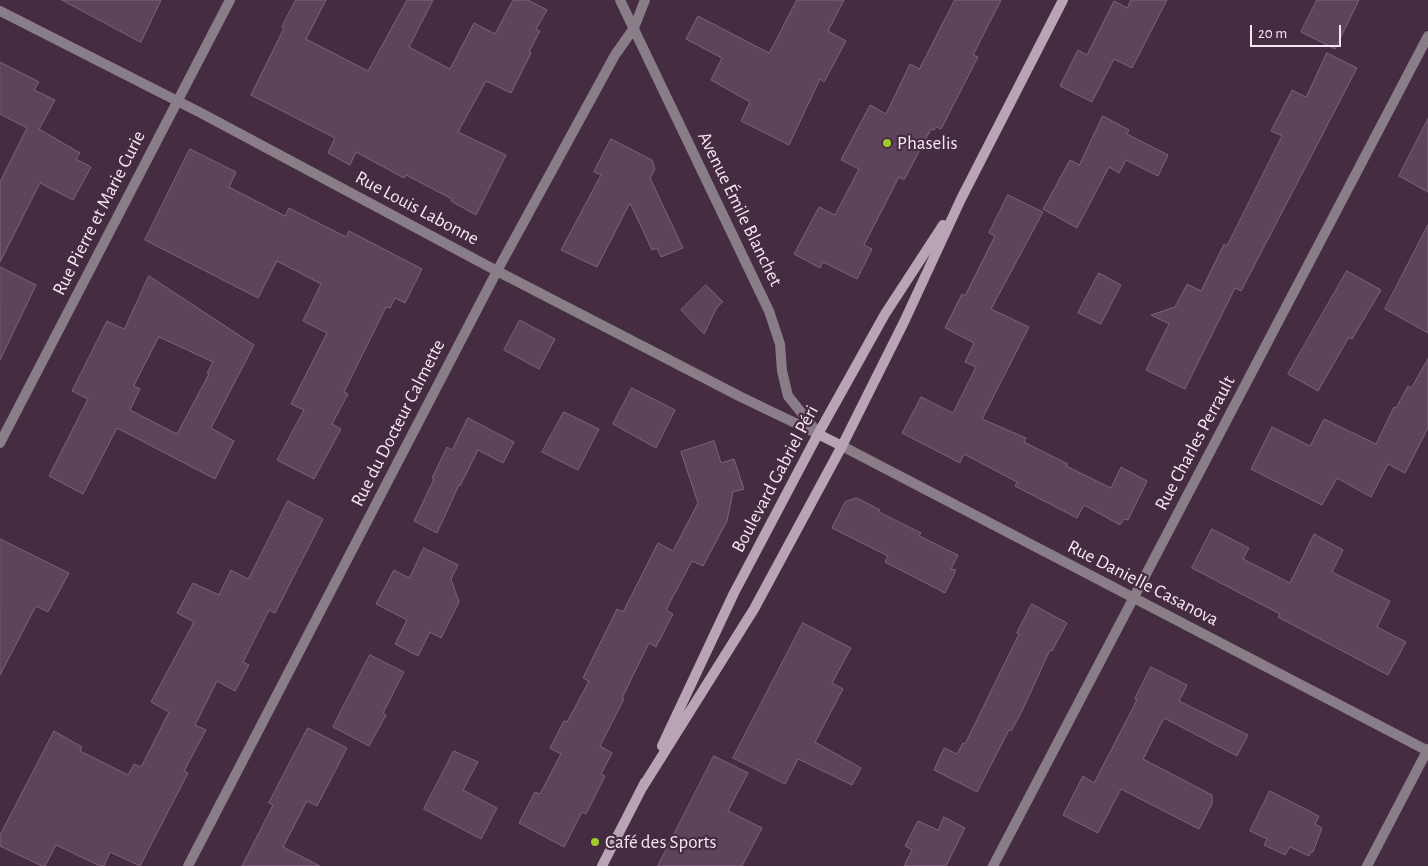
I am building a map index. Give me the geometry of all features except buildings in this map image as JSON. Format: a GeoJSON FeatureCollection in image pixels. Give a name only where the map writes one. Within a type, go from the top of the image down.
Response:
{"type":"FeatureCollection","features":[{"type":"Feature","properties":{"kind":"main road","name":"Boulevard Gabriel Péri"},"geometry":{"type":"LineString","coordinates":[[642,788],[754,609],[842,446],[904,322],[961,199],[1063,0]]}},
{"type":"Feature","properties":{"kind":"main road","name":"Boulevard Gabriel Péri"},"geometry":{"type":"LineString","coordinates":[[602,866],[642,788],[734,593],[818,434],[885,314],[961,199]]}},
{"type":"Feature","properties":{"kind":"main road"},"geometry":{"type":"LineString","coordinates":[[818,434],[842,446]]}},
{"type":"Feature","properties":{"kind":"street","name":"Rue Pierre et Marie Curie"},"geometry":{"type":"LineString","coordinates":[[0,443],[230,0]]}},
{"type":"Feature","properties":{"kind":"street","name":"Avenue Émile Blanchet"},"geometry":{"type":"LineString","coordinates":[[620,0],[769,311],[780,344],[782,372],[788,396],[818,434]]}},
{"type":"Feature","properties":{"kind":"street","name":"Rue du Docteur Calmette"},"geometry":{"type":"LineString","coordinates":[[188,866],[497,270],[615,55],[634,28],[645,0]]}},
{"type":"Feature","properties":{"kind":"street","name":"Rue Louis Labonne"},"geometry":{"type":"LineString","coordinates":[[0,11],[177,101],[741,397],[818,434]]}},
{"type":"Feature","properties":{"kind":"street","name":"Rue Charles Perrault"},"geometry":{"type":"LineString","coordinates":[[993,866],[1428,36]]}},
{"type":"Feature","properties":{"kind":"street","name":"Rue Danielle Casanova"},"geometry":{"type":"LineString","coordinates":[[842,446],[1428,750]]}},
{"type":"Feature","properties":{"kind":"street"},"geometry":{"type":"LineString","coordinates":[[1367,866],[1428,750]]}},
{"type":"Feature","properties":{"kind":"place","name":"Phaselis"},"geometry":{"type":"Point","coordinates":[887,143]}},
{"type":"Feature","properties":{"kind":"place","name":"Café des Sports"},"geometry":{"type":"Point","coordinates":[595,842]}}]}
